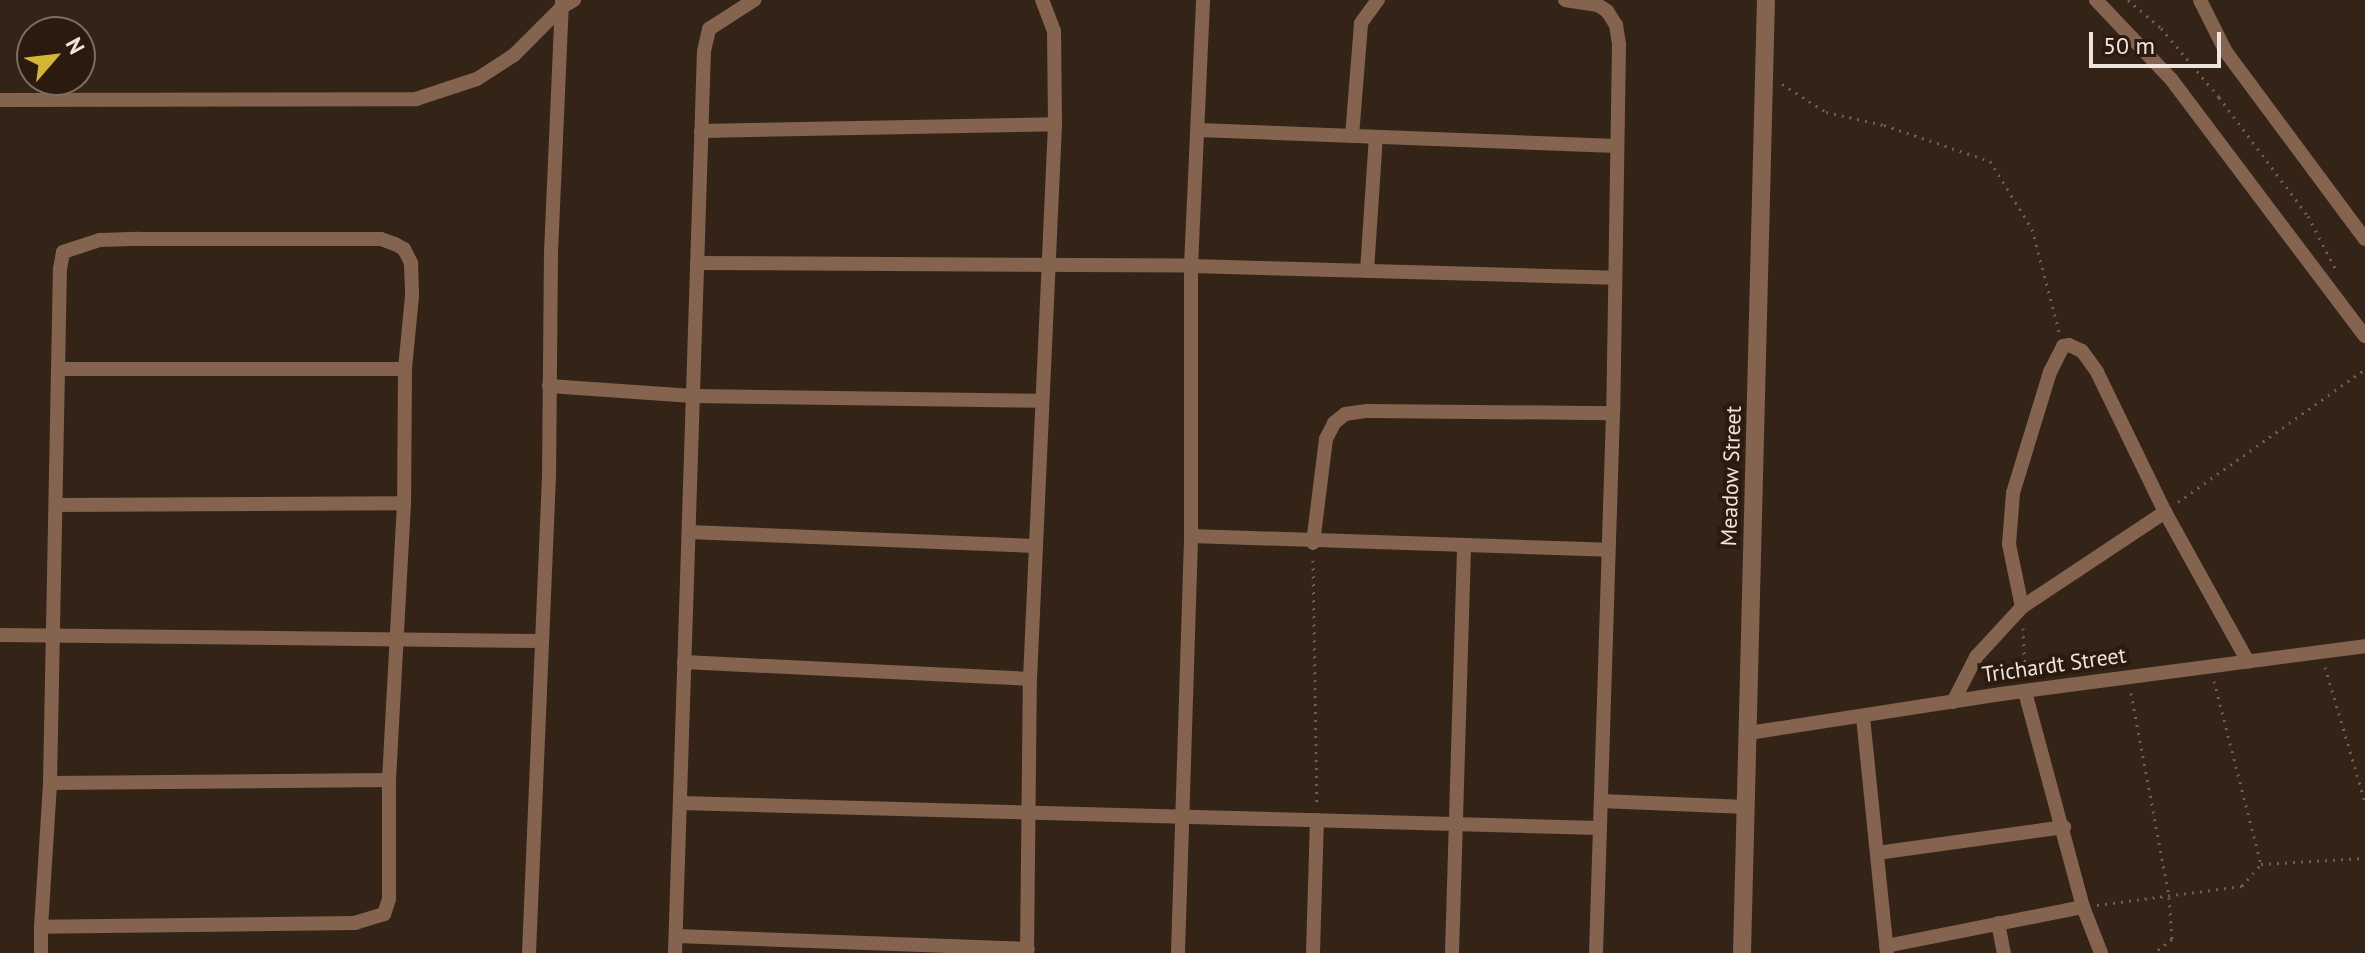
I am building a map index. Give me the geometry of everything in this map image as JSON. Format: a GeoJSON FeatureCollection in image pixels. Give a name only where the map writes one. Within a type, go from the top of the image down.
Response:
{"type":"FeatureCollection","features":[{"type":"Feature","properties":{"kind":"street"},"geometry":{"type":"LineString","coordinates":[[675,953],[704,51],[709,29],[754,0]]}},
{"type":"Feature","properties":{"kind":"street"},"geometry":{"type":"LineString","coordinates":[[676,936],[1027,951],[1030,679],[1055,124],[1054,31],[1042,0]]}},
{"type":"Feature","properties":{"kind":"street"},"geometry":{"type":"LineString","coordinates":[[1178,953],[1191,536],[1191,266],[1203,0]]}},
{"type":"Feature","properties":{"kind":"street"},"geometry":{"type":"LineString","coordinates":[[1352,136],[1361,23],[1378,0]]}},
{"type":"Feature","properties":{"kind":"street"},"geometry":{"type":"LineString","coordinates":[[1565,0],[1598,5],[1616,25],[1613,413],[1596,953]]}},
{"type":"Feature","properties":{"kind":"street","name":"Meadow Street"},"geometry":{"type":"LineString","coordinates":[[1742,953],[1766,0]]}},
{"type":"Feature","properties":{"kind":"street"},"geometry":{"type":"LineString","coordinates":[[2096,0],[2171,79],[2365,336]]}},
{"type":"Feature","properties":{"kind":"street"},"geometry":{"type":"LineString","coordinates":[[2200,0],[2226,52],[2365,239]]}},
{"type":"Feature","properties":{"kind":"street"},"geometry":{"type":"LineString","coordinates":[[0,100],[416,99],[489,71],[514,55],[566,2]]}},
{"type":"Feature","properties":{"kind":"street"},"geometry":{"type":"LineString","coordinates":[[529,953],[566,2]]}},
{"type":"Feature","properties":{"kind":"street"},"geometry":{"type":"LineString","coordinates":[[701,131],[1055,124]]}},
{"type":"Feature","properties":{"kind":"street"},"geometry":{"type":"LineString","coordinates":[[1198,130],[1616,146]]}},
{"type":"Feature","properties":{"kind":"street"},"geometry":{"type":"LineString","coordinates":[[1367,271],[1376,137]]}},
{"type":"Feature","properties":{"kind":"street"},"geometry":{"type":"LineString","coordinates":[[41,927],[355,923],[384,914],[389,899],[389,780],[404,503],[405,369],[412,296],[411,263],[404,249],[381,239],[198,239],[100,240],[63,252],[60,269],[50,783],[41,927],[41,953]]}},
{"type":"Feature","properties":{"kind":"street"},"geometry":{"type":"LineString","coordinates":[[697,263],[1191,266],[1614,278]]}},
{"type":"Feature","properties":{"kind":"street"},"geometry":{"type":"LineString","coordinates":[[2022,607],[2009,544],[2013,493],[2050,372],[2063,346],[2075,347],[2092,365],[2165,512],[2248,662]]}},
{"type":"Feature","properties":{"kind":"street"},"geometry":{"type":"LineString","coordinates":[[59,369],[405,369]]}},
{"type":"Feature","properties":{"kind":"street"},"geometry":{"type":"LineString","coordinates":[[549,386],[693,396],[1042,401]]}},
{"type":"Feature","properties":{"kind":"street"},"geometry":{"type":"LineString","coordinates":[[1313,543],[1326,439],[1334,423],[1345,414],[1367,411],[1613,413]]}},
{"type":"Feature","properties":{"kind":"street"},"geometry":{"type":"LineString","coordinates":[[57,505],[404,503]]}},
{"type":"Feature","properties":{"kind":"street"},"geometry":{"type":"LineString","coordinates":[[1953,702],[1976,657],[2022,607],[2165,512]]}},
{"type":"Feature","properties":{"kind":"street"},"geometry":{"type":"LineString","coordinates":[[689,532],[1035,546]]}},
{"type":"Feature","properties":{"kind":"street"},"geometry":{"type":"LineString","coordinates":[[1191,536],[1313,543],[1608,550]]}},
{"type":"Feature","properties":{"kind":"street"},"geometry":{"type":"LineString","coordinates":[[1452,953],[1464,547]]}},
{"type":"Feature","properties":{"kind":"street"},"geometry":{"type":"LineString","coordinates":[[0,635],[541,641]]}},
{"type":"Feature","properties":{"kind":"street","name":"Trichardt Street"},"geometry":{"type":"LineString","coordinates":[[1749,733],[2210,665],[2365,646]]}},
{"type":"Feature","properties":{"kind":"street"},"geometry":{"type":"LineString","coordinates":[[684,662],[1030,679]]}},
{"type":"Feature","properties":{"kind":"street"},"geometry":{"type":"LineString","coordinates":[[2025,692],[2064,827],[2083,907],[2101,953]]}},
{"type":"Feature","properties":{"kind":"street"},"geometry":{"type":"LineString","coordinates":[[1863,717],[1887,950],[1998,923],[2083,907]]}},
{"type":"Feature","properties":{"kind":"street"},"geometry":{"type":"LineString","coordinates":[[50,783],[389,780]]}},
{"type":"Feature","properties":{"kind":"street"},"geometry":{"type":"LineString","coordinates":[[1601,801],[1747,807]]}},
{"type":"Feature","properties":{"kind":"street"},"geometry":{"type":"LineString","coordinates":[[680,803],[1600,828]]}},
{"type":"Feature","properties":{"kind":"street"},"geometry":{"type":"LineString","coordinates":[[1313,953],[1317,820]]}},
{"type":"Feature","properties":{"kind":"street"},"geometry":{"type":"LineString","coordinates":[[1877,853],[2064,827]]}},
{"type":"Feature","properties":{"kind":"street"},"geometry":{"type":"LineString","coordinates":[[1998,923],[2004,953]]}},
{"type":"Feature","properties":{"kind":"path"},"geometry":{"type":"LineString","coordinates":[[2128,0],[2161,28],[2219,97],[2308,216],[2337,272]]}},
{"type":"Feature","properties":{"kind":"path"},"geometry":{"type":"LineString","coordinates":[[1765,74],[1826,112],[1884,125],[1990,161],[2032,229],[2063,346]]}},
{"type":"Feature","properties":{"kind":"path"},"geometry":{"type":"LineString","coordinates":[[2165,512],[2365,369]]}},
{"type":"Feature","properties":{"kind":"path"},"geometry":{"type":"LineString","coordinates":[[1313,543],[1317,820]]}},
{"type":"Feature","properties":{"kind":"path"},"geometry":{"type":"LineString","coordinates":[[2022,607],[2025,692]]}},
{"type":"Feature","properties":{"kind":"path"},"geometry":{"type":"LineString","coordinates":[[2321,653],[2365,802]]}},
{"type":"Feature","properties":{"kind":"path"},"geometry":{"type":"LineString","coordinates":[[2210,665],[2261,864]]}},
{"type":"Feature","properties":{"kind":"path"},"geometry":{"type":"LineString","coordinates":[[2128,677],[2169,897],[2172,939],[2154,953]]}},
{"type":"Feature","properties":{"kind":"path"},"geometry":{"type":"LineString","coordinates":[[2083,907],[2242,886],[2261,864],[2365,858]]}}]}
